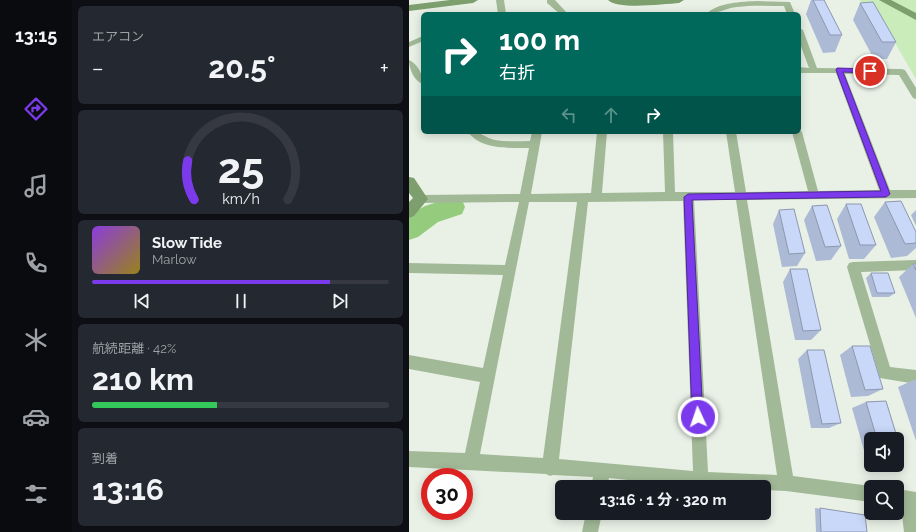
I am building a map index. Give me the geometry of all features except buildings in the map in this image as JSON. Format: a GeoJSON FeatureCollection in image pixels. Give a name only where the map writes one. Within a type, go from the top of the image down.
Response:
{"type":"FeatureCollection","features":[{"type":"Feature","properties":{"kind":"street"},"geometry":{"type":"LineString","coordinates":[[409,8],[443,2],[473,0]]}},
{"type":"Feature","properties":{"kind":"street"},"geometry":{"type":"LineString","coordinates":[[500,0],[501,12]]}},
{"type":"Feature","properties":{"kind":"street"},"geometry":{"type":"LineString","coordinates":[[551,0],[550,1],[562,12]]}},
{"type":"Feature","properties":{"kind":"street"},"geometry":{"type":"LineString","coordinates":[[613,0],[634,3],[679,0]]}},
{"type":"Feature","properties":{"kind":"street"},"geometry":{"type":"LineString","coordinates":[[884,0],[916,17]]}},
{"type":"Feature","properties":{"kind":"street"},"geometry":{"type":"LineString","coordinates":[[715,12],[733,5],[764,4],[787,4],[790,12]]}},
{"type":"Feature","properties":{"kind":"street"},"geometry":{"type":"LineString","coordinates":[[801,37],[814,70]]}},
{"type":"Feature","properties":{"kind":"street"},"geometry":{"type":"LineString","coordinates":[[409,45],[421,39]]}},
{"type":"Feature","properties":{"kind":"street"},"geometry":{"type":"LineString","coordinates":[[409,63],[412,71],[421,79]]}},
{"type":"Feature","properties":{"kind":"street"},"geometry":{"type":"LineString","coordinates":[[801,70],[902,72],[916,96]]}},
{"type":"Feature","properties":{"kind":"street"},"geometry":{"type":"LineString","coordinates":[[839,70],[886,194]]}},
{"type":"Feature","properties":{"kind":"street"},"geometry":{"type":"LineString","coordinates":[[475,134],[492,144],[534,145]]}},
{"type":"Feature","properties":{"kind":"street"},"geometry":{"type":"LineString","coordinates":[[471,462],[537,134]]}},
{"type":"Feature","properties":{"kind":"street"},"geometry":{"type":"LineString","coordinates":[[597,197],[602,134]]}},
{"type":"Feature","properties":{"kind":"street"},"geometry":{"type":"LineString","coordinates":[[668,134],[670,197]]}},
{"type":"Feature","properties":{"kind":"street"},"geometry":{"type":"LineString","coordinates":[[731,134],[786,482]]}},
{"type":"Feature","properties":{"kind":"street"},"geometry":{"type":"LineString","coordinates":[[798,134],[814,195]]}},
{"type":"Feature","properties":{"kind":"street"},"geometry":{"type":"LineString","coordinates":[[409,182],[421,199]]}},
{"type":"Feature","properties":{"kind":"street"},"geometry":{"type":"LineString","coordinates":[[409,212],[421,199],[916,194]]}},
{"type":"Feature","properties":{"kind":"street"},"geometry":{"type":"LineString","coordinates":[[551,468],[583,197]]}},
{"type":"Feature","properties":{"kind":"street"},"geometry":{"type":"LineString","coordinates":[[409,459],[449,460],[551,468],[603,470],[701,480],[688,197]]}},
{"type":"Feature","properties":{"kind":"street"},"geometry":{"type":"LineString","coordinates":[[916,265],[853,268],[885,373],[916,378]]}},
{"type":"Feature","properties":{"kind":"street"},"geometry":{"type":"LineString","coordinates":[[411,268],[510,270]]}},
{"type":"Feature","properties":{"kind":"street"},"geometry":{"type":"LineString","coordinates":[[409,362],[488,376]]}},
{"type":"Feature","properties":{"kind":"street"},"geometry":{"type":"LineString","coordinates":[[601,480],[603,470]]}},
{"type":"Feature","properties":{"kind":"street"},"geometry":{"type":"LineString","coordinates":[[771,482],[786,482],[864,493]]}},
{"type":"Feature","properties":{"kind":"street"},"geometry":{"type":"LineString","coordinates":[[907,499],[912,532]]}},
{"type":"Feature","properties":{"kind":"street"},"geometry":{"type":"LineString","coordinates":[[590,532],[593,520]]}},
{"type":"Feature","properties":{"kind":"green space"},"geometry":{"type":"Polygon","coordinates":[[[859,0],[916,0],[916,79],[881,19],[859,0]]]}},
{"type":"Feature","properties":{"kind":"waterway"},"geometry":{"type":"LineString","coordinates":[[409,230],[429,215],[453,207]]}},
{"type":"Feature","properties":{"kind":"route"},"geometry":{"type":"LineString","coordinates":[[698,417],[688,197],[886,194],[839,70],[870,71]]}}]}
